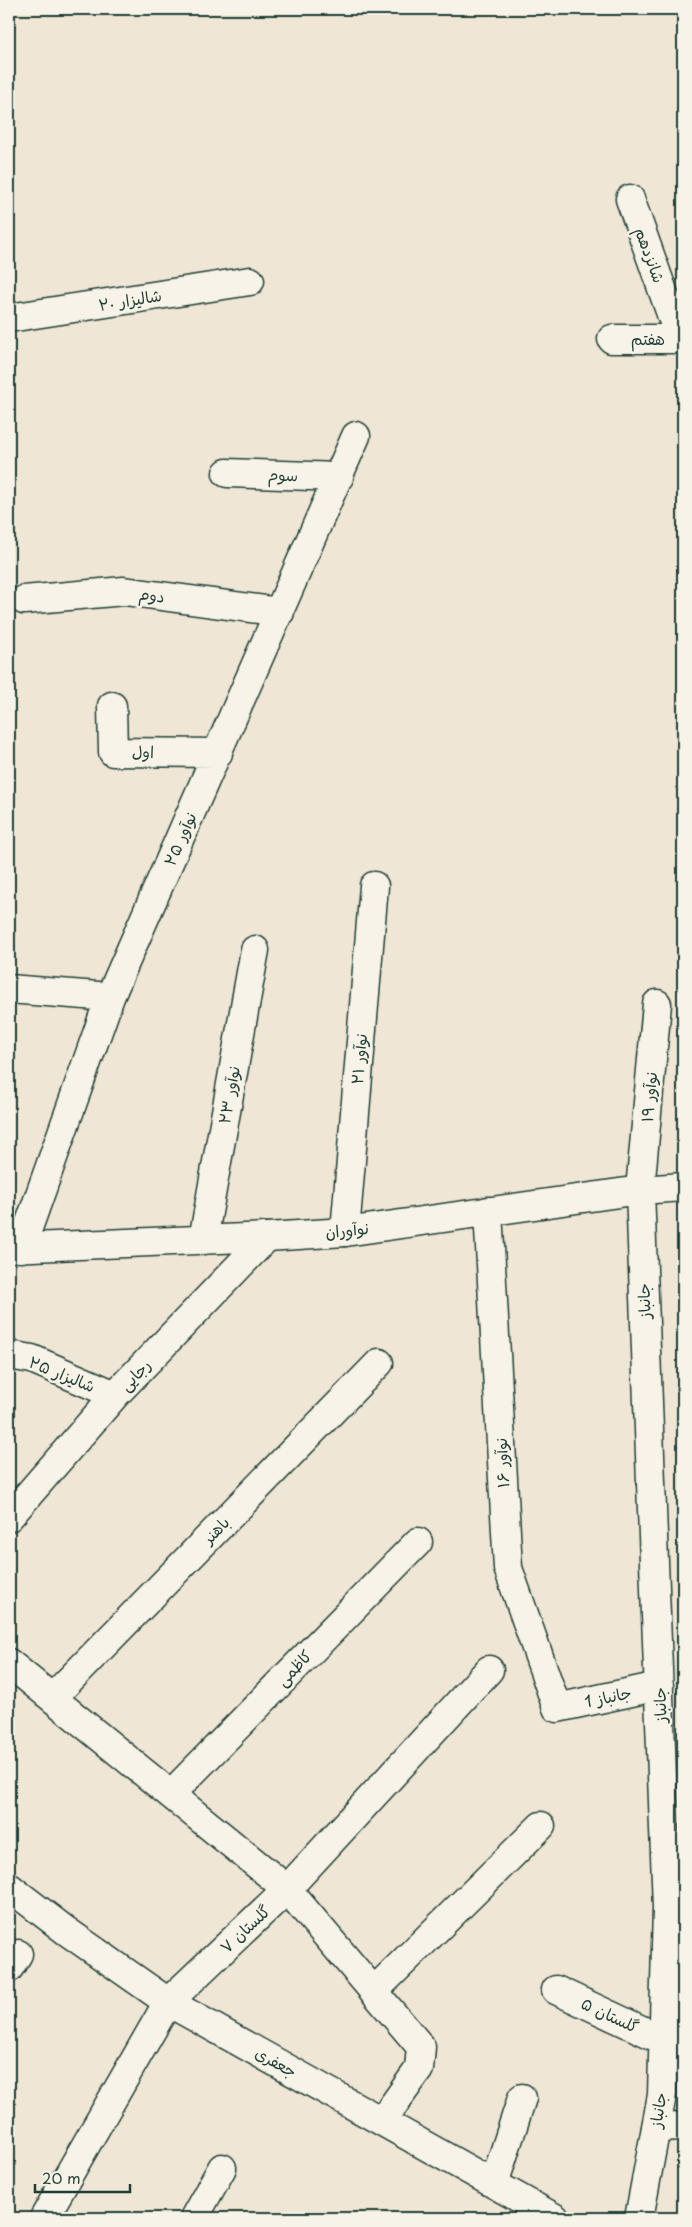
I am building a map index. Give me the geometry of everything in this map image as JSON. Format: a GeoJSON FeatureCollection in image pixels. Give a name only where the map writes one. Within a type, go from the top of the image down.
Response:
{"type":"FeatureCollection","features":[{"type":"Feature","properties":{"kind":"street","name":"شانزدهم"},"geometry":{"type":"LineString","coordinates":[[630,199],[681,339]]}},
{"type":"Feature","properties":{"kind":"street","name":"شالیزار ۲۰"},"geometry":{"type":"LineString","coordinates":[[9,318],[250,281]]}},
{"type":"Feature","properties":{"kind":"street","name":"هفتم"},"geometry":{"type":"LineString","coordinates":[[612,339],[681,339]]}},
{"type":"Feature","properties":{"kind":"street","name":"نوآور ۲۵"},"geometry":{"type":"LineString","coordinates":[[15,1248],[110,997],[356,436]]}},
{"type":"Feature","properties":{"kind":"street","name":"سوم"},"geometry":{"type":"LineString","coordinates":[[227,474],[339,477]]}},
{"type":"Feature","properties":{"kind":"street","name":"دوم"},"geometry":{"type":"LineString","coordinates":[[24,600],[124,591],[280,612]]}},
{"type":"Feature","properties":{"kind":"street","name":"اول"},"geometry":{"type":"LineString","coordinates":[[112,706],[113,752],[218,753]]}},
{"type":"Feature","properties":{"kind":"street","name":"نوآور ۲۱"},"geometry":{"type":"LineString","coordinates":[[344,1232],[374,886]]}},
{"type":"Feature","properties":{"kind":"street","name":"نوآور ۲۳"},"geometry":{"type":"LineString","coordinates":[[203,1240],[255,950]]}},
{"type":"Feature","properties":{"kind":"street"},"geometry":{"type":"LineString","coordinates":[[9,989],[110,997]]}},
{"type":"Feature","properties":{"kind":"street","name":"نوآور ۱۹"},"geometry":{"type":"LineString","coordinates":[[640,1190],[657,1004]]}},
{"type":"Feature","properties":{"kind":"street","name":"نوآوران"},"geometry":{"type":"LineString","coordinates":[[15,1248],[344,1232],[640,1190],[683,1187]]}},
{"type":"Feature","properties":{"kind":"street","name":"جانباز"},"geometry":{"type":"LineString","coordinates":[[639,2218],[662,2095],[668,1908],[640,1190]]}},
{"type":"Feature","properties":{"kind":"street","name":"نوآور ۱۶"},"geometry":{"type":"LineString","coordinates":[[488,1211],[508,1568],[557,1708]]}},
{"type":"Feature","properties":{"kind":"street","name":"رجایی"},"geometry":{"type":"LineString","coordinates":[[9,1517],[115,1395],[267,1237]]}},
{"type":"Feature","properties":{"kind":"street","name":"شالیزار ۲۵"},"geometry":{"type":"LineString","coordinates":[[9,1355],[32,1360],[115,1395]]}},
{"type":"Feature","properties":{"kind":"street","name":"باهنر"},"geometry":{"type":"LineString","coordinates":[[52,1697],[379,1363]]}},
{"type":"Feature","properties":{"kind":"street","name":"کاظمی"},"geometry":{"type":"LineString","coordinates":[[171,1794],[418,1542]]}},
{"type":"Feature","properties":{"kind":"street"},"geometry":{"type":"LineString","coordinates":[[9,1663],[287,1889],[421,2048],[419,2069],[382,2121]]}},
{"type":"Feature","properties":{"kind":"street","name":"گلستان ۷"},"geometry":{"type":"LineString","coordinates":[[44,2218],[168,2002],[287,1889],[489,1670]]}},
{"type":"Feature","properties":{"kind":"street","name":"جانباز 1"},"geometry":{"type":"LineString","coordinates":[[557,1708],[659,1686]]}},
{"type":"Feature","properties":{"kind":"street"},"geometry":{"type":"LineString","coordinates":[[374,1992],[541,1826]]}},
{"type":"Feature","properties":{"kind":"street","name":"جعفری"},"geometry":{"type":"LineString","coordinates":[[9,1887],[65,1930],[168,2002],[555,2218]]}},
{"type":"Feature","properties":{"kind":"street","name":"گلستان ۵"},"geometry":{"type":"LineString","coordinates":[[556,1990],[664,2040]]}},
{"type":"Feature","properties":{"kind":"street"},"geometry":{"type":"LineString","coordinates":[[494,2184],[522,2098]]}},
{"type":"Feature","properties":{"kind":"street"},"geometry":{"type":"LineString","coordinates":[[656,2128],[683,2128]]}},
{"type":"Feature","properties":{"kind":"street"},"geometry":{"type":"LineString","coordinates":[[194,2218],[222,2168]]}}]}
